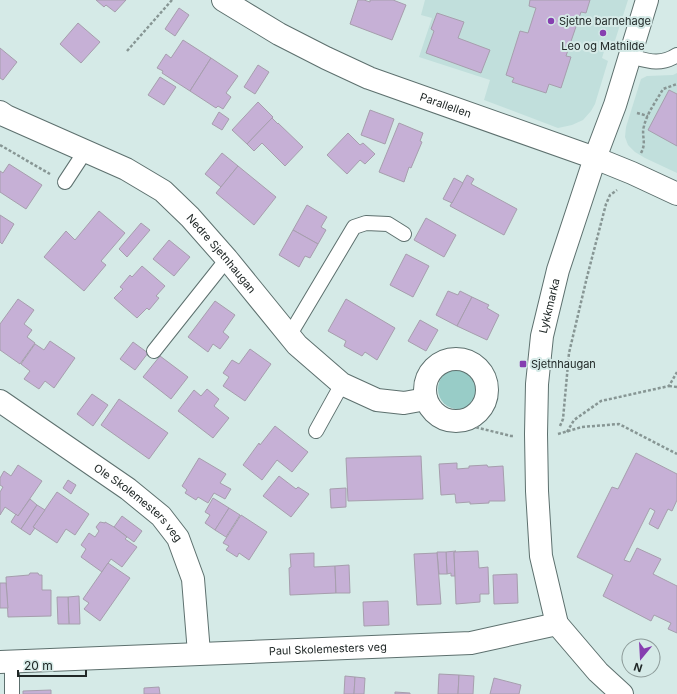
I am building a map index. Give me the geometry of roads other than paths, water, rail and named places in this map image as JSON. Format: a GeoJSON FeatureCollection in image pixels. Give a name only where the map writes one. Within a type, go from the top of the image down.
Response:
{"type":"FeatureCollection","features":[{"type":"Feature","properties":{"kind":"street","name":"Parallellen"},"geometry":{"type":"LineString","coordinates":[[223,0],[279,34],[363,75],[595,158],[677,194]]}},
{"type":"Feature","properties":{"kind":"street","name":"Lykkmarka"},"geometry":{"type":"LineString","coordinates":[[557,624],[541,556],[537,491],[537,384],[542,336],[558,270],[595,158],[615,105],[646,0]]}},
{"type":"Feature","properties":{"kind":"street","name":"Nedre Sjetnhaugan"},"geometry":{"type":"LineString","coordinates":[[0,112],[126,169],[163,191],[190,217],[297,345],[342,384],[377,400],[404,403],[426,399]]}},
{"type":"Feature","properties":{"kind":"street"},"geometry":{"type":"LineString","coordinates":[[460,359],[470,362],[478,368],[484,376],[487,386],[486,397],[476,414],[467,419],[457,421],[447,420],[437,415],[430,408],[426,399],[425,389],[427,379],[432,370],[440,363],[460,359]]}},
{"type":"Feature","properties":{"kind":"street","name":"Ole Skolemesters veg"},"geometry":{"type":"LineString","coordinates":[[0,401],[128,489],[161,516],[178,538],[193,579],[199,653]]}},
{"type":"Feature","properties":{"kind":"street","name":"Paul Skolemesters veg"},"geometry":{"type":"LineString","coordinates":[[6,661],[471,643],[557,624]]}},
{"type":"Feature","properties":{"kind":"street"},"geometry":{"type":"LineString","coordinates":[[557,624],[598,672],[622,694]]}},
{"type":"Feature","properties":{"kind":"lane"},"geometry":{"type":"LineString","coordinates":[[630,56],[654,63],[670,59],[677,55]]}},
{"type":"Feature","properties":{"kind":"lane"},"geometry":{"type":"LineString","coordinates":[[65,182],[86,150]]}},
{"type":"Feature","properties":{"kind":"lane"},"geometry":{"type":"LineString","coordinates":[[290,336],[354,227],[366,223],[388,224],[404,234]]}},
{"type":"Feature","properties":{"kind":"lane"},"geometry":{"type":"LineString","coordinates":[[154,351],[227,260]]}},
{"type":"Feature","properties":{"kind":"lane"},"geometry":{"type":"LineString","coordinates":[[316,431],[342,384]]}},
{"type":"Feature","properties":{"kind":"lane"},"geometry":{"type":"LineString","coordinates":[[6,661],[12,694]]}},
{"type":"Feature","properties":{"kind":"place","name":"Sjetne barnehage"},"geometry":{"type":"Point","coordinates":[551,21]}},
{"type":"Feature","properties":{"kind":"place","name":"Leo og Mathilde"},"geometry":{"type":"Point","coordinates":[603,33]}},
{"type":"Feature","properties":{"kind":"place","name":"Sjetnhaugan"},"geometry":{"type":"Point","coordinates":[523,364]}}]}
